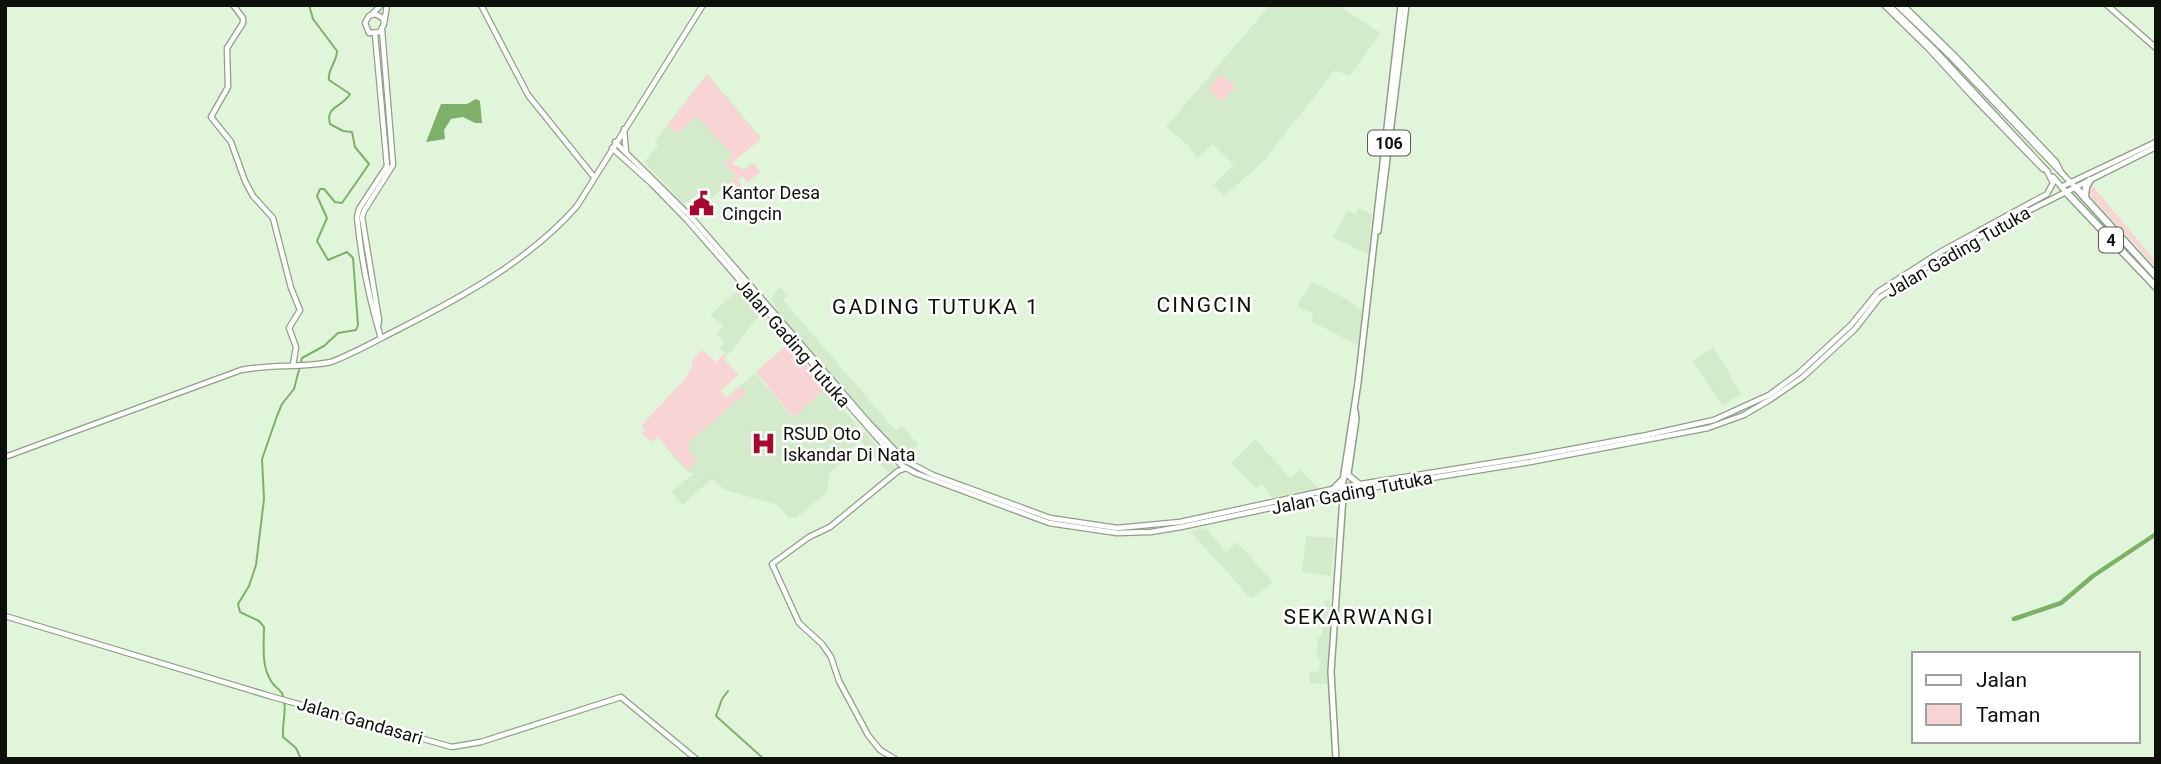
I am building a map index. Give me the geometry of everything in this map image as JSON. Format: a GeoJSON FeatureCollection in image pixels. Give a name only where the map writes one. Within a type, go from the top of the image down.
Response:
{"type":"FeatureCollection","features":[{"type":"Feature","properties":{"kind":"highway"},"geometry":{"type":"LineString","coordinates":[[2086,199],[2085,190],[2090,180]]}},
{"type":"Feature","properties":{"kind":"highway","name":"4"},"geometry":{"type":"LineString","coordinates":[[2073,185],[2156,276]]}},
{"type":"Feature","properties":{"kind":"highway","name":"4"},"geometry":{"type":"LineString","coordinates":[[2064,190],[2156,288]]}},
{"type":"Feature","properties":{"kind":"main road"},"geometry":{"type":"LineString","coordinates":[[233,5],[243,18],[243,23],[228,46],[228,87],[211,117],[231,142],[253,195],[273,218],[281,253],[300,310],[289,328],[296,347],[295,365]]}},
{"type":"Feature","properties":{"kind":"main road"},"geometry":{"type":"LineString","coordinates":[[375,34],[367,31],[365,26],[367,18],[381,5]]}},
{"type":"Feature","properties":{"kind":"main road"},"geometry":{"type":"LineString","coordinates":[[375,34],[383,27],[387,5]]}},
{"type":"Feature","properties":{"kind":"main road"},"geometry":{"type":"LineString","coordinates":[[481,5],[528,95],[594,177]]}},
{"type":"Feature","properties":{"kind":"main road"},"geometry":{"type":"LineString","coordinates":[[5,457],[241,370],[331,362],[450,303],[481,284],[559,225],[572,212],[703,5]]}},
{"type":"Feature","properties":{"kind":"main road","name":"106"},"geometry":{"type":"LineString","coordinates":[[1336,759],[1331,673],[1344,493],[1356,419],[1370,279],[1404,5]]}},
{"type":"Feature","properties":{"kind":"main road"},"geometry":{"type":"LineString","coordinates":[[1886,5],[2064,190]]}},
{"type":"Feature","properties":{"kind":"main road"},"geometry":{"type":"LineString","coordinates":[[1897,5],[1952,56]]}},
{"type":"Feature","properties":{"kind":"main road"},"geometry":{"type":"LineString","coordinates":[[1903,5],[2073,185]]}},
{"type":"Feature","properties":{"kind":"main road"},"geometry":{"type":"LineString","coordinates":[[2107,5],[2156,48]]}},
{"type":"Feature","properties":{"kind":"main road"},"geometry":{"type":"LineString","coordinates":[[361,235],[362,215],[393,165],[383,27],[380,16],[372,15]]}},
{"type":"Feature","properties":{"kind":"main road"},"geometry":{"type":"LineString","coordinates":[[375,34],[387,166],[357,213],[369,298],[381,338]]}},
{"type":"Feature","properties":{"kind":"main road"},"geometry":{"type":"LineString","coordinates":[[624,129],[626,152]]}},
{"type":"Feature","properties":{"kind":"main road","name":"Jalan Gading Tutuka"},"geometry":{"type":"LineString","coordinates":[[614,145],[682,211],[905,464],[1034,513],[1075,523],[1117,528],[1223,516],[1334,492],[1344,493],[1357,487],[1708,428],[1744,415],[1803,377],[1851,333],[1882,296],[1938,260],[2156,142]]}},
{"type":"Feature","properties":{"kind":"main road","name":"Jalan Gading Tutuka"},"geometry":{"type":"LineString","coordinates":[[614,145],[626,152],[641,170]]}},
{"type":"Feature","properties":{"kind":"main road","name":"Jalan Gading Tutuka"},"geometry":{"type":"LineString","coordinates":[[2073,185],[2090,180],[2156,148]]}},
{"type":"Feature","properties":{"kind":"main road","name":"Jalan Gading Tutuka"},"geometry":{"type":"LineString","coordinates":[[1607,446],[1707,422],[1769,395],[1799,373],[1850,327],[1878,292],[1942,251],[2048,194],[2053,183],[2047,171]]}},
{"type":"Feature","properties":{"kind":"main road"},"geometry":{"type":"LineString","coordinates":[[895,759],[880,750],[868,735],[839,681],[831,657],[822,644],[799,623],[772,564],[809,537],[830,527],[905,464]]}},
{"type":"Feature","properties":{"kind":"main road"},"geometry":{"type":"LineString","coordinates":[[1346,476],[1357,487],[1344,493],[1334,492],[1346,476]]}},
{"type":"Feature","properties":{"kind":"main road","name":"Jalan Gandasari"},"geometry":{"type":"LineString","coordinates":[[5,617],[457,747],[481,742],[621,697],[696,759]]}},
{"type":"Feature","properties":{"kind":"shaded area"},"geometry":{"type":"Polygon","coordinates":[[[1270,5],[1338,5],[1381,33],[1349,76],[1335,70],[1263,162],[1224,196],[1213,185],[1234,165],[1213,144],[1197,158],[1189,146],[1166,127],[1270,5]]]}},
{"type":"Feature","properties":{"kind":"shaded area"},"geometry":{"type":"Polygon","coordinates":[[[707,74],[761,137],[731,163],[740,174],[707,202],[700,192],[684,204],[644,162],[658,145],[655,141],[707,74]]]}},
{"type":"Feature","properties":{"kind":"shaded area"},"geometry":{"type":"Polygon","coordinates":[[[476,99],[480,101],[482,123],[475,123],[463,117],[451,119],[444,130],[445,139],[426,142],[441,104],[467,104],[476,99]]]}},
{"type":"Feature","properties":{"kind":"shaded area"},"geometry":{"type":"Polygon","coordinates":[[[1359,208],[1372,215],[1368,255],[1333,237],[1348,210],[1355,214],[1359,208]]]}},
{"type":"Feature","properties":{"kind":"shaded area"},"geometry":{"type":"Polygon","coordinates":[[[1312,282],[1363,311],[1359,346],[1311,321],[1313,314],[1297,306],[1312,282]]]}},
{"type":"Feature","properties":{"kind":"shaded area"},"geometry":{"type":"Polygon","coordinates":[[[780,287],[787,295],[783,300],[896,431],[902,426],[919,445],[904,457],[779,315],[771,299],[780,287]]]}},
{"type":"Feature","properties":{"kind":"shaded area"},"geometry":{"type":"Polygon","coordinates":[[[740,288],[761,313],[728,355],[719,349],[725,343],[717,333],[724,326],[710,315],[740,288]]]}},
{"type":"Feature","properties":{"kind":"shaded area"},"geometry":{"type":"Polygon","coordinates":[[[1713,347],[1742,394],[1722,405],[1693,361],[1713,347]]]}},
{"type":"Feature","properties":{"kind":"shaded area","name":"RSUD Oto Iskandar Di Nata"},"geometry":{"type":"Polygon","coordinates":[[[755,373],[793,418],[827,389],[860,429],[854,435],[857,438],[865,432],[897,469],[891,475],[860,441],[851,448],[854,452],[830,472],[826,493],[796,518],[788,517],[778,505],[725,490],[712,478],[683,505],[671,492],[694,473],[688,473],[666,448],[755,373]]]}},
{"type":"Feature","properties":{"kind":"shaded area"},"geometry":{"type":"Polygon","coordinates":[[[1255,439],[1290,478],[1300,470],[1319,489],[1273,498],[1261,483],[1256,488],[1231,463],[1255,439]]]}},
{"type":"Feature","properties":{"kind":"shaded area"},"geometry":{"type":"Polygon","coordinates":[[[1206,528],[1226,552],[1237,542],[1273,582],[1251,599],[1190,531],[1206,528]]]}},
{"type":"Feature","properties":{"kind":"shaded area"},"geometry":{"type":"Polygon","coordinates":[[[1306,536],[1335,538],[1331,576],[1302,572],[1306,536]]]}},
{"type":"Feature","properties":{"kind":"shaded area"},"geometry":{"type":"Polygon","coordinates":[[[1325,600],[1330,601],[1327,684],[1310,683],[1309,671],[1319,672],[1319,644],[1316,638],[1322,635],[1322,627],[1325,627],[1321,607],[1324,607],[1325,600]]]}},
{"type":"Feature","properties":{"kind":"green space"},"geometry":{"type":"Polygon","coordinates":[[[1221,74],[1235,86],[1222,102],[1208,90],[1221,74]]]}},
{"type":"Feature","properties":{"kind":"green space"},"geometry":{"type":"Polygon","coordinates":[[[707,75],[761,139],[732,163],[744,170],[751,164],[756,165],[760,172],[747,183],[743,177],[738,180],[742,186],[736,190],[729,184],[737,176],[724,164],[733,155],[698,118],[693,119],[678,134],[668,125],[707,75]]]}},
{"type":"Feature","properties":{"kind":"green space"},"geometry":{"type":"Polygon","coordinates":[[[2092,185],[2156,262],[2156,267],[2093,199],[2090,192],[2092,185]]]}},
{"type":"Feature","properties":{"kind":"green space"},"geometry":{"type":"Polygon","coordinates":[[[789,343],[827,388],[793,417],[756,372],[789,343]]]}},
{"type":"Feature","properties":{"kind":"green space"},"geometry":{"type":"Polygon","coordinates":[[[702,350],[716,362],[724,354],[724,360],[739,374],[721,391],[727,398],[741,386],[746,393],[689,442],[689,452],[697,460],[688,470],[657,437],[651,442],[642,433],[645,430],[641,426],[684,380],[693,365],[691,362],[702,350]]]}},
{"type":"Feature","properties":{"kind":"waterway"},"geometry":{"type":"LineString","coordinates":[[301,759],[296,748],[283,737],[284,698],[271,681],[266,668],[264,627],[259,621],[240,612],[238,604],[249,586],[256,565],[264,499],[262,459],[282,404],[294,389],[302,358],[324,346],[338,333],[356,330],[358,325],[353,258],[347,252],[328,260],[317,241],[327,218],[317,196],[320,189],[324,189],[335,202],[342,203],[369,164],[355,147],[352,132],[343,131],[330,124],[332,110],[350,94],[329,80],[337,51],[313,19],[309,5]]}},
{"type":"Feature","properties":{"kind":"waterway"},"geometry":{"type":"LineString","coordinates":[[2014,619],[2061,603],[2093,576],[2156,534]]}},
{"type":"Feature","properties":{"kind":"waterway"},"geometry":{"type":"LineString","coordinates":[[728,691],[716,716],[764,759]]}},
{"type":"Feature","properties":{"kind":"place","name":"Kantor Desa Cingcin"},"geometry":{"type":"Point","coordinates":[702,203]}},
{"type":"Feature","properties":{"kind":"place","name":"RSUD Oto Iskandar Di Nata"},"geometry":{"type":"Point","coordinates":[763,444]}},
{"type":"Feature","properties":{"kind":"district","name":"CINGCIN"},"geometry":{"type":"Point","coordinates":[1205,305]}},
{"type":"Feature","properties":{"kind":"district","name":"GADING TUTUKA 1"},"geometry":{"type":"Point","coordinates":[936,307]}},
{"type":"Feature","properties":{"kind":"district","name":"SEKARWANGI"},"geometry":{"type":"Point","coordinates":[1359,617]}}]}
